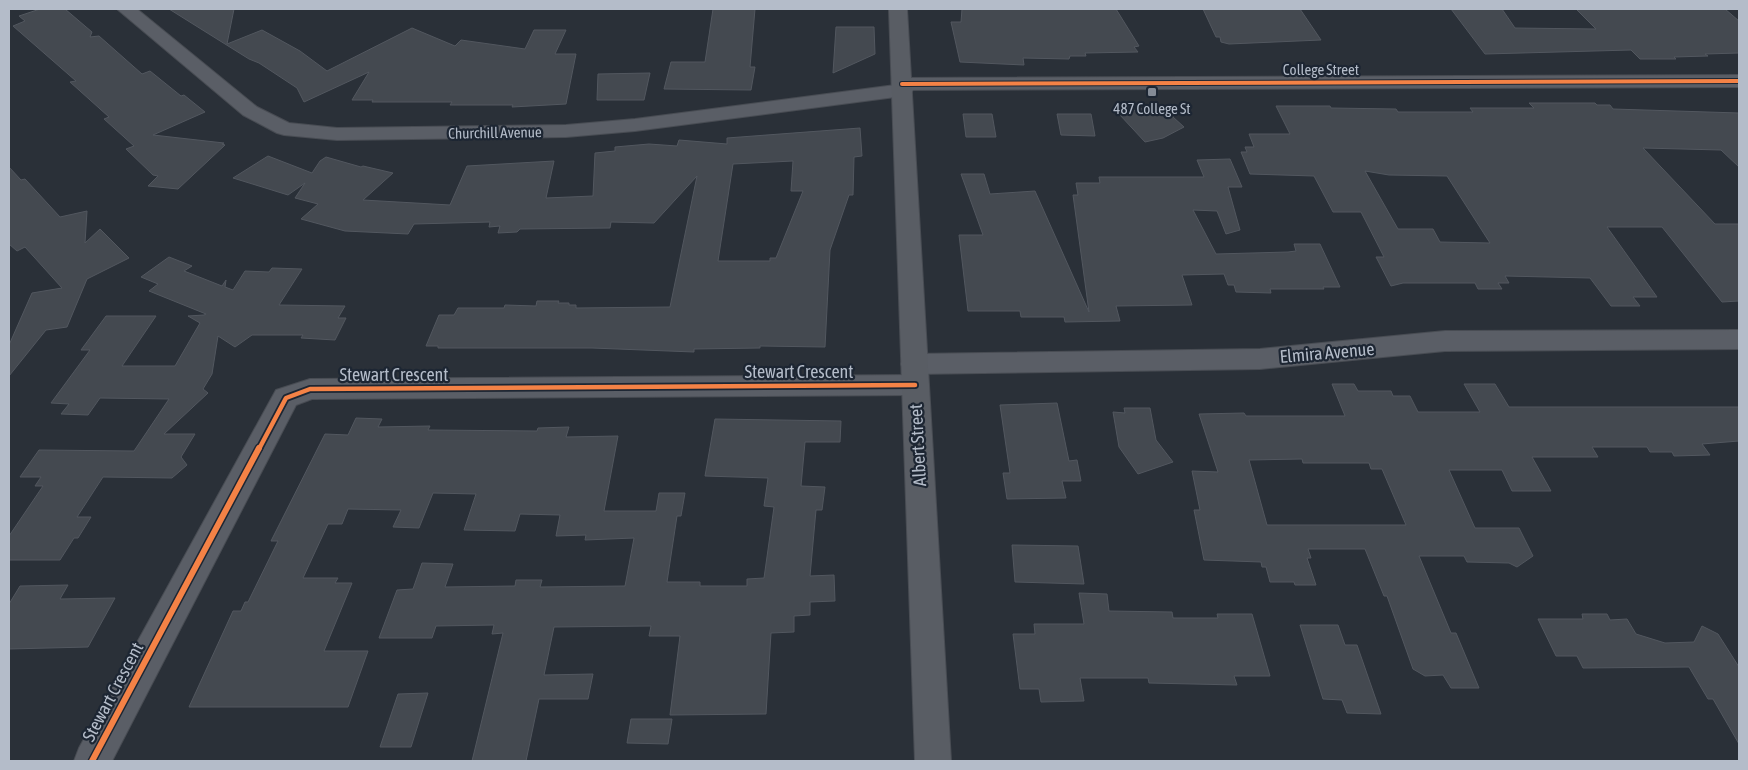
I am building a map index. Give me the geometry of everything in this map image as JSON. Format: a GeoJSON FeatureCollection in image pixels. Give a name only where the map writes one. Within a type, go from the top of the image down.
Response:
{"type":"FeatureCollection","features":[{"type":"Feature","properties":{"kind":"main road","name":"Albert Street"},"geometry":{"type":"LineString","coordinates":[[898,9],[933,761]]}},
{"type":"Feature","properties":{"kind":"street","name":"Churchill Avenue"},"geometry":{"type":"LineString","coordinates":[[126,9],[250,111],[284,129],[336,134],[566,131],[635,125],[903,87]]}},
{"type":"Feature","properties":{"kind":"street","name":"College Street"},"geometry":{"type":"LineString","coordinates":[[903,87],[1739,81]]}},
{"type":"Feature","properties":{"kind":"street","name":"Elmira Avenue"},"geometry":{"type":"LineString","coordinates":[[915,374],[1260,359],[1445,342],[1739,339]]}},
{"type":"Feature","properties":{"kind":"street","name":"Stewart Crescent"},"geometry":{"type":"LineString","coordinates":[[92,761],[286,398],[310,389],[915,374]]}},
{"type":"Feature","properties":{"kind":"building"},"geometry":{"type":"Polygon","coordinates":[[[40,9],[65,9],[92,32],[90,37],[99,36],[142,74],[150,71],[181,96],[184,95],[205,112],[153,135],[224,143],[222,144],[225,145],[178,189],[148,186],[158,176],[153,175],[126,149],[134,146],[104,119],[109,117],[70,82],[76,81],[13,26],[25,21],[19,16],[40,9]]]}},
{"type":"Feature","properties":{"kind":"building"},"geometry":{"type":"Polygon","coordinates":[[[169,9],[234,9],[227,44],[262,30],[300,51],[327,71],[412,28],[455,46],[461,40],[525,49],[534,30],[566,30],[555,54],[576,54],[566,104],[512,107],[513,105],[450,105],[452,102],[372,102],[373,100],[352,100],[369,72],[304,102],[297,88],[169,9]]]}},
{"type":"Feature","properties":{"kind":"building"},"geometry":{"type":"Polygon","coordinates":[[[713,9],[755,9],[750,67],[755,67],[751,90],[664,89],[671,62],[705,62],[713,9]]]}},
{"type":"Feature","properties":{"kind":"building"},"geometry":{"type":"Polygon","coordinates":[[[962,9],[1116,9],[1139,46],[1134,47],[1138,52],[1085,53],[1086,56],[1070,56],[1069,59],[1023,58],[1024,65],[960,62],[951,22],[961,22],[962,9]]]}},
{"type":"Feature","properties":{"kind":"building"},"geometry":{"type":"Polygon","coordinates":[[[1203,9],[1300,9],[1321,40],[1229,44],[1221,42],[1220,37],[1216,37],[1203,9]]]}},
{"type":"Feature","properties":{"kind":"building"},"geometry":{"type":"Polygon","coordinates":[[[1451,9],[1502,9],[1515,28],[1596,29],[1576,9],[1725,9],[1739,21],[1739,53],[1674,57],[1676,59],[1640,59],[1631,50],[1485,54],[1451,9]]]}},
{"type":"Feature","properties":{"kind":"building"},"geometry":{"type":"Polygon","coordinates":[[[836,27],[874,27],[875,54],[833,73],[836,27]]]}},
{"type":"Feature","properties":{"kind":"building"},"geometry":{"type":"Polygon","coordinates":[[[650,73],[644,100],[597,100],[598,74],[650,73]]]}},
{"type":"Feature","properties":{"kind":"building"},"geometry":{"type":"Polygon","coordinates":[[[1529,103],[1595,103],[1597,105],[1610,105],[1613,109],[1739,113],[1739,167],[1721,150],[1643,148],[1715,224],[1739,224],[1739,301],[1722,302],[1662,227],[1607,227],[1657,297],[1633,297],[1640,306],[1611,306],[1590,278],[1505,276],[1509,283],[1498,283],[1502,289],[1478,289],[1475,283],[1403,283],[1391,286],[1376,257],[1384,257],[1361,212],[1333,212],[1314,176],[1250,174],[1241,152],[1247,152],[1245,147],[1254,147],[1249,134],[1290,134],[1276,106],[1396,109],[1398,112],[1473,112],[1470,108],[1534,108],[1529,103]],[[1365,171],[1398,229],[1433,229],[1440,242],[1490,243],[1447,176],[1389,175],[1365,171]]]}},
{"type":"Feature","properties":{"kind":"building"},"geometry":{"type":"Polygon","coordinates":[[[1149,107],[1153,111],[1170,107],[1173,117],[1184,127],[1163,138],[1145,142],[1119,114],[1149,107]]]}},
{"type":"Feature","properties":{"kind":"building"},"geometry":{"type":"Polygon","coordinates":[[[963,114],[992,114],[996,137],[966,137],[963,114]]]}},
{"type":"Feature","properties":{"kind":"building"},"geometry":{"type":"Polygon","coordinates":[[[1057,114],[1091,114],[1095,136],[1061,135],[1057,114]]]}},
{"type":"Feature","properties":{"kind":"building"},"geometry":{"type":"Polygon","coordinates":[[[860,128],[862,156],[854,157],[853,195],[849,195],[830,250],[825,347],[760,346],[760,348],[694,349],[694,352],[592,348],[438,348],[438,346],[426,346],[439,315],[454,315],[458,308],[504,308],[505,305],[536,306],[537,301],[559,301],[558,303],[576,305],[576,308],[670,307],[697,176],[654,223],[611,222],[610,228],[520,229],[517,232],[498,233],[500,226],[489,227],[490,222],[414,224],[408,234],[345,231],[301,219],[318,204],[295,198],[305,183],[288,195],[233,178],[268,156],[312,173],[320,161],[326,157],[361,167],[393,173],[363,200],[450,205],[467,166],[554,161],[546,198],[593,196],[595,153],[615,151],[615,147],[649,144],[677,146],[679,140],[727,144],[727,138],[860,128]],[[793,161],[733,164],[718,261],[770,261],[770,258],[776,258],[803,191],[791,191],[793,161]]]}},
{"type":"Feature","properties":{"kind":"building"},"geometry":{"type":"Polygon","coordinates":[[[1230,159],[1242,187],[1228,187],[1240,230],[1226,234],[1217,211],[1193,210],[1216,254],[1288,252],[1296,251],[1294,244],[1320,244],[1340,287],[1323,287],[1324,289],[1270,289],[1271,293],[1236,292],[1234,285],[1228,285],[1224,274],[1182,275],[1192,305],[1116,306],[1120,321],[1065,322],[1064,317],[1021,317],[1020,311],[968,311],[959,235],[983,235],[961,174],[984,174],[990,194],[1035,191],[1089,312],[1073,195],[1078,195],[1076,183],[1100,183],[1099,177],[1204,177],[1197,160],[1230,159]]]}},
{"type":"Feature","properties":{"kind":"building"},"geometry":{"type":"Polygon","coordinates":[[[9,167],[21,180],[25,179],[60,217],[87,211],[85,243],[100,229],[129,258],[87,279],[67,327],[46,330],[9,376],[9,345],[32,293],[62,288],[25,247],[17,251],[9,244],[9,167]]]}},
{"type":"Feature","properties":{"kind":"building"},"geometry":{"type":"Polygon","coordinates":[[[169,257],[192,266],[184,271],[222,286],[226,280],[225,287],[233,290],[245,271],[269,272],[272,268],[302,269],[279,305],[345,306],[338,318],[346,318],[335,340],[301,338],[303,335],[252,335],[235,347],[218,336],[212,374],[203,389],[208,393],[164,434],[195,434],[181,457],[187,465],[172,478],[103,477],[77,517],[91,517],[78,538],[74,538],[60,560],[9,560],[9,536],[43,486],[35,486],[41,477],[20,477],[39,450],[134,451],[169,399],[100,398],[88,415],[61,414],[69,404],[51,403],[90,350],[81,350],[106,316],[156,316],[122,366],[175,366],[200,323],[188,316],[206,314],[149,291],[158,284],[141,277],[169,257]]]}},
{"type":"Feature","properties":{"kind":"building"},"geometry":{"type":"Polygon","coordinates":[[[1332,384],[1354,384],[1358,391],[1391,391],[1393,396],[1410,396],[1418,412],[1480,412],[1464,384],[1495,384],[1509,407],[1739,407],[1739,441],[1702,444],[1710,455],[1674,456],[1672,452],[1650,452],[1647,447],[1592,447],[1598,457],[1532,457],[1551,491],[1512,491],[1502,470],[1449,470],[1475,528],[1519,528],[1533,556],[1517,567],[1509,563],[1467,562],[1464,556],[1419,556],[1451,633],[1456,633],[1479,688],[1451,688],[1443,675],[1425,676],[1413,669],[1387,596],[1384,596],[1365,549],[1308,549],[1311,558],[1307,558],[1316,585],[1295,585],[1294,582],[1270,582],[1266,567],[1262,567],[1261,562],[1204,560],[1194,510],[1200,510],[1192,471],[1218,472],[1199,414],[1244,413],[1246,416],[1345,416],[1332,384]],[[1302,459],[1249,460],[1267,525],[1406,525],[1382,469],[1371,469],[1369,463],[1303,463],[1302,459]]]}},
{"type":"Feature","properties":{"kind":"building"},"geometry":{"type":"Polygon","coordinates":[[[1057,403],[1069,461],[1077,460],[1081,481],[1062,481],[1066,498],[1007,499],[1003,473],[1010,473],[1000,405],[1057,403]]]}},
{"type":"Feature","properties":{"kind":"building"},"geometry":{"type":"Polygon","coordinates":[[[1124,408],[1150,408],[1156,440],[1173,462],[1138,474],[1119,447],[1113,412],[1125,413],[1124,408]]]}},
{"type":"Feature","properties":{"kind":"building"},"geometry":{"type":"Polygon","coordinates":[[[356,418],[382,419],[378,427],[430,426],[428,430],[537,431],[538,428],[569,427],[566,437],[618,436],[604,511],[656,511],[659,493],[685,493],[681,516],[677,516],[667,582],[700,582],[700,586],[747,586],[747,579],[764,578],[774,507],[764,506],[768,478],[705,476],[715,419],[841,421],[840,442],[805,442],[801,486],[825,487],[822,510],[816,510],[810,576],[834,575],[835,601],[810,602],[810,615],[794,616],[794,632],[771,633],[766,714],[670,715],[680,636],[649,636],[651,626],[554,627],[544,675],[593,674],[588,699],[539,699],[526,761],[472,761],[503,633],[492,634],[494,625],[436,626],[432,638],[379,638],[397,590],[413,589],[422,563],[453,564],[445,587],[515,586],[516,580],[542,580],[540,587],[625,586],[634,538],[585,540],[586,535],[556,536],[560,515],[520,514],[515,531],[464,530],[476,494],[433,493],[419,528],[393,527],[401,510],[348,509],[342,524],[328,524],[303,578],[338,578],[335,583],[352,583],[324,651],[368,651],[348,707],[189,707],[233,611],[241,611],[245,602],[248,602],[278,541],[271,541],[325,434],[348,435],[356,418]]]}},
{"type":"Feature","properties":{"kind":"building"},"geometry":{"type":"Polygon","coordinates":[[[1012,545],[1078,546],[1084,584],[1015,582],[1012,545]]]}},
{"type":"Feature","properties":{"kind":"building"},"geometry":{"type":"Polygon","coordinates":[[[68,585],[60,599],[115,598],[88,647],[9,649],[9,604],[20,586],[68,585]]]}},
{"type":"Feature","properties":{"kind":"building"},"geometry":{"type":"Polygon","coordinates":[[[1079,593],[1107,594],[1109,611],[1172,612],[1173,618],[1218,618],[1217,614],[1252,614],[1270,676],[1234,676],[1237,685],[1149,683],[1148,678],[1080,678],[1084,701],[1041,702],[1039,689],[1020,689],[1013,634],[1035,634],[1034,624],[1084,624],[1079,593]]]}},
{"type":"Feature","properties":{"kind":"building"},"geometry":{"type":"Polygon","coordinates":[[[1582,614],[1607,614],[1610,620],[1627,619],[1636,634],[1665,643],[1694,642],[1702,626],[1718,634],[1739,667],[1739,744],[1713,699],[1708,699],[1689,667],[1583,668],[1577,656],[1556,656],[1538,619],[1583,619],[1582,614]]]}},
{"type":"Feature","properties":{"kind":"building"},"geometry":{"type":"Polygon","coordinates":[[[1300,625],[1338,625],[1345,645],[1357,645],[1381,714],[1347,713],[1342,700],[1323,699],[1300,625]]]}},
{"type":"Feature","properties":{"kind":"building"},"geometry":{"type":"Polygon","coordinates":[[[428,693],[411,747],[380,747],[398,694],[428,693]]]}},
{"type":"Feature","properties":{"kind":"building"},"geometry":{"type":"Polygon","coordinates":[[[631,719],[672,719],[668,744],[627,743],[631,719]]]}},
{"type":"Feature","properties":{"kind":"cycle path"},"geometry":{"type":"LineString","coordinates":[[902,84],[1739,81]]}},
{"type":"Feature","properties":{"kind":"cycle path"},"geometry":{"type":"LineString","coordinates":[[92,761],[286,398],[310,389],[915,385]]}},
{"type":"Feature","properties":{"kind":"place","name":"487 College St"},"geometry":{"type":"Point","coordinates":[1152,92]}}]}
